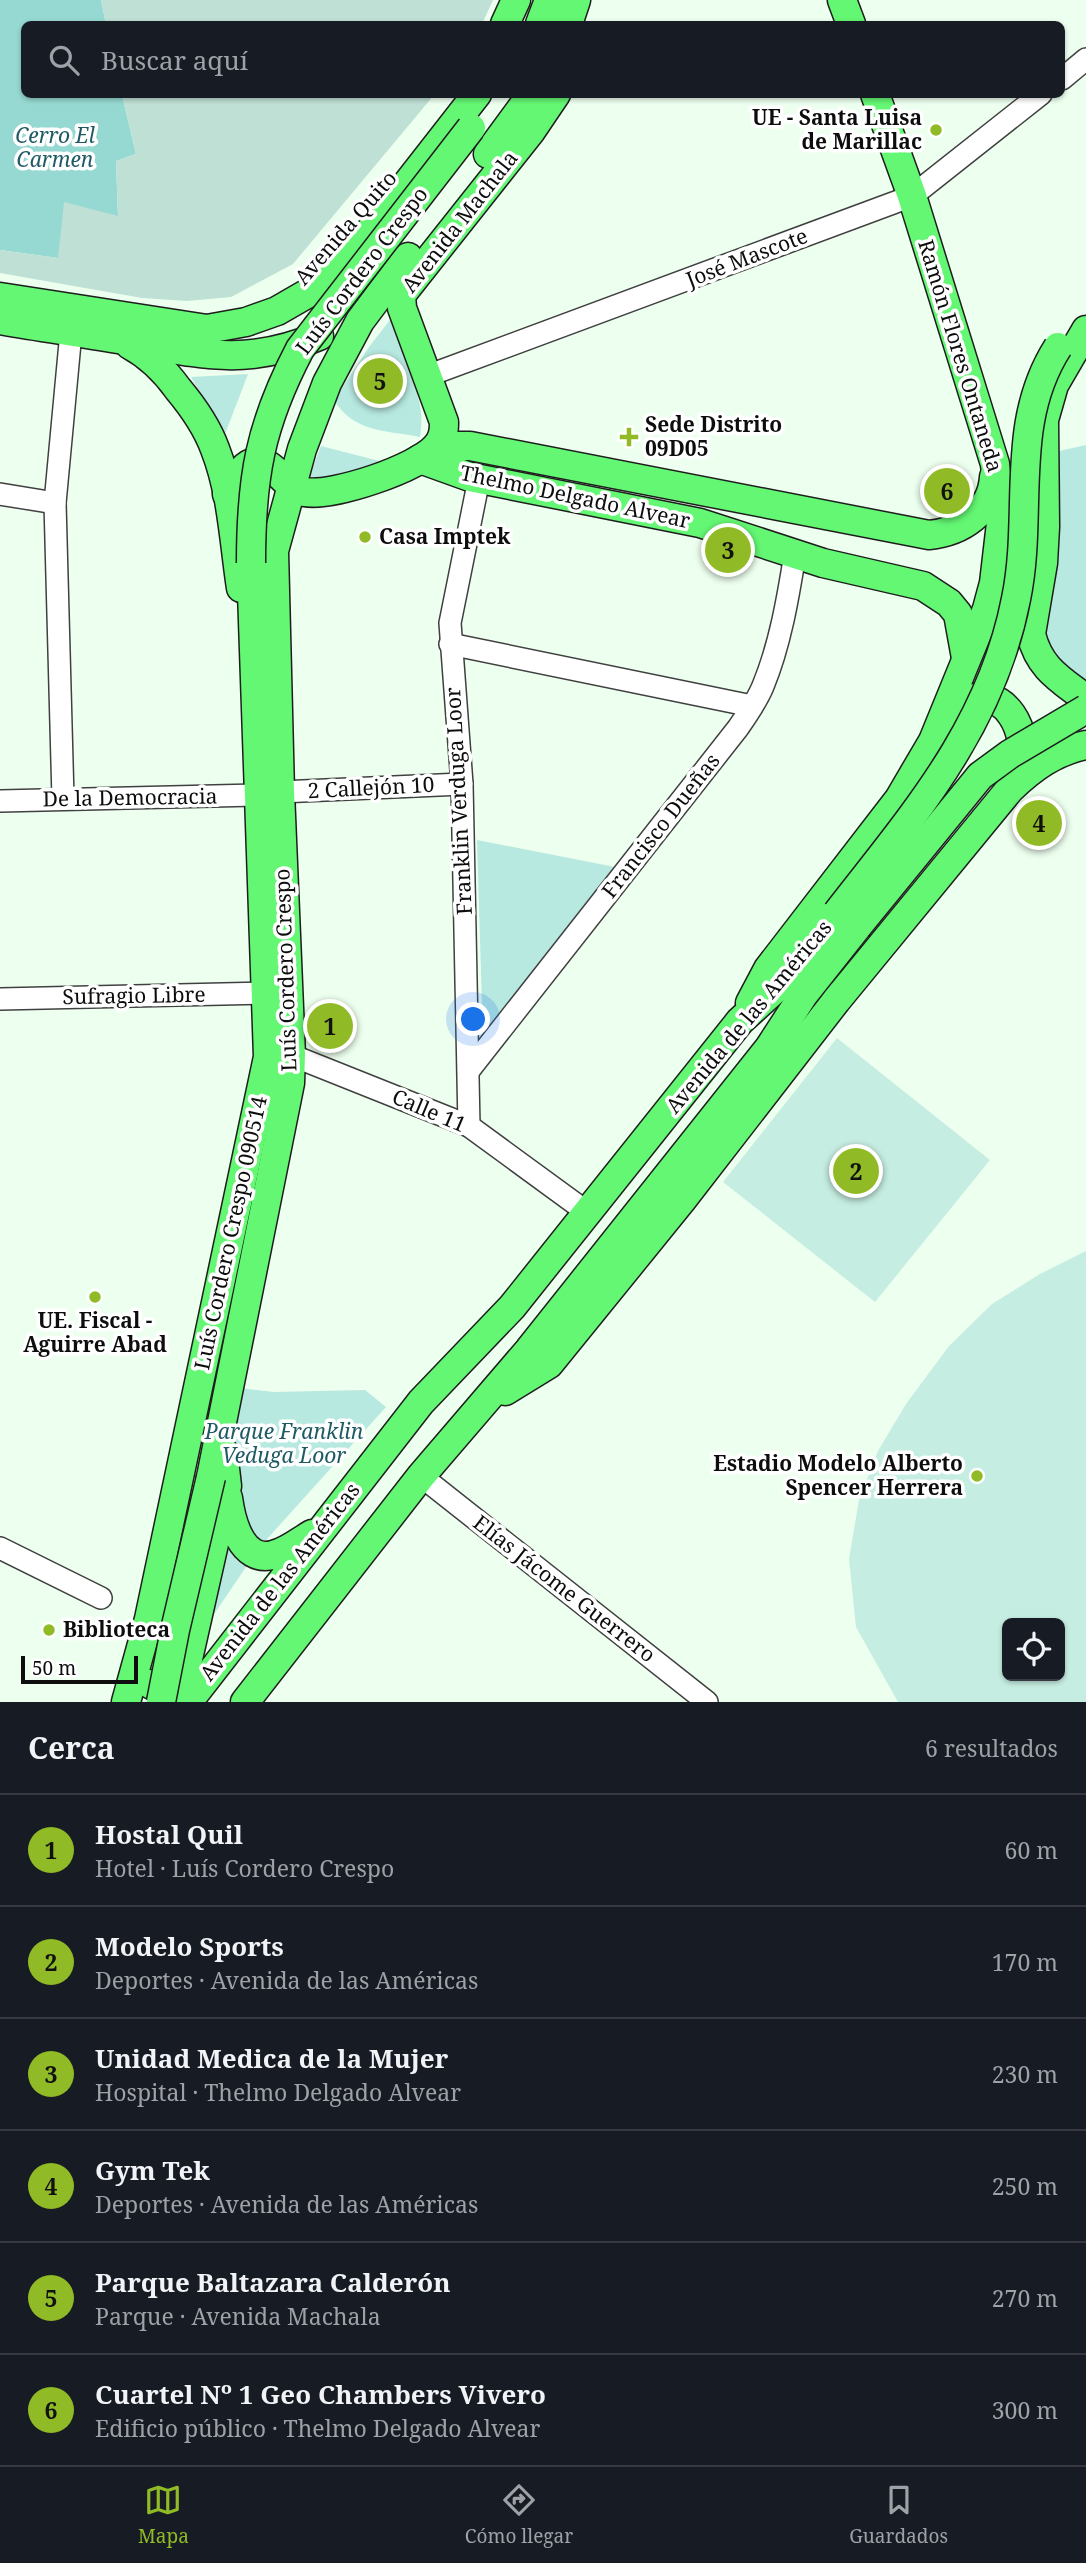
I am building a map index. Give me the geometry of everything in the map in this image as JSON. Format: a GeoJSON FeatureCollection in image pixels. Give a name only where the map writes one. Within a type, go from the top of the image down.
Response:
{"type":"FeatureCollection","features":[{"type":"Feature","properties":{"kind":"main road"},"geometry":{"type":"LineString","coordinates":[[506,21],[516,0]]}},
{"type":"Feature","properties":{"kind":"main road"},"geometry":{"type":"LineString","coordinates":[[523,21],[532,0]]}},
{"type":"Feature","properties":{"kind":"main road"},"geometry":{"type":"LineString","coordinates":[[541,21],[549,0]]}},
{"type":"Feature","properties":{"kind":"main road"},"geometry":{"type":"LineString","coordinates":[[569,21],[576,0]]}},
{"type":"Feature","properties":{"kind":"main road"},"geometry":{"type":"LineString","coordinates":[[588,21],[593,0]]}},
{"type":"Feature","properties":{"kind":"main road"},"geometry":{"type":"LineString","coordinates":[[842,0],[850,21]]}},
{"type":"Feature","properties":{"kind":"main road","name":"Avenida Quito"},"geometry":{"type":"LineString","coordinates":[[247,322],[283,299],[314,269],[454,98]]}},
{"type":"Feature","properties":{"kind":"main road","name":"Avenida Quito"},"geometry":{"type":"LineString","coordinates":[[247,322],[277,311],[310,292],[356,249],[474,98]]}},
{"type":"Feature","properties":{"kind":"main road","name":"Luís Cordero Crespo"},"geometry":{"type":"LineString","coordinates":[[254,673],[251,562],[254,477],[267,424],[283,382],[300,349],[495,98]]}},
{"type":"Feature","properties":{"kind":"main road","name":"Avenida Machala"},"geometry":{"type":"LineString","coordinates":[[0,320],[202,355],[248,355],[310,340],[343,323],[408,257],[505,134],[529,98]]}},
{"type":"Feature","properties":{"kind":"main road","name":"Avenida Machala"},"geometry":{"type":"LineString","coordinates":[[429,452],[444,433],[444,422],[402,308],[401,295],[531,131],[553,98]]}},
{"type":"Feature","properties":{"kind":"main road","name":"Ramón Flores Ontaneda"},"geometry":{"type":"LineString","coordinates":[[876,98],[912,197],[995,464],[1001,523],[994,583],[987,609],[941,723]]}},
{"type":"Feature","properties":{"kind":"main road","name":"Luís Cordero Crespo"},"geometry":{"type":"LineString","coordinates":[[161,1702],[175,1630],[219,1481],[221,1427],[290,1083],[291,1055],[270,794],[272,562],[291,488],[317,408],[360,321],[408,257]]}},
{"type":"Feature","properties":{"kind":"main road"},"geometry":{"type":"LineString","coordinates":[[0,297],[183,327],[208,329],[247,322]]}},
{"type":"Feature","properties":{"kind":"main road","name":"Avenida de las Américas"},"geometry":{"type":"LineString","coordinates":[[616,1261],[769,1048],[847,920],[942,777],[974,719],[1009,629],[1022,569],[1027,430],[1031,411],[1040,380],[1058,347],[1086,317]]}},
{"type":"Feature","properties":{"kind":"main road"},"geometry":{"type":"LineString","coordinates":[[1086,330],[1054,385],[1044,420],[1045,527],[1040,585],[1031,634],[1045,666],[1086,699]]}},
{"type":"Feature","properties":{"kind":"main road"},"geometry":{"type":"LineString","coordinates":[[119,339],[151,358],[193,408],[215,449],[227,494],[254,673]]}},
{"type":"Feature","properties":{"kind":"main road","name":"Thelmo Delgado Alvear"},"geometry":{"type":"LineString","coordinates":[[429,452],[470,446],[929,535],[953,531],[974,518],[982,508],[993,483],[995,464]]}},
{"type":"Feature","properties":{"kind":"main road"},"geometry":{"type":"LineString","coordinates":[[227,494],[239,474],[254,462],[272,467],[291,488],[310,492],[335,491],[429,452]]}},
{"type":"Feature","properties":{"kind":"main road","name":"Thelmo Delgado Alvear"},"geometry":{"type":"LineString","coordinates":[[429,452],[450,472],[479,480],[700,523],[823,563],[910,582],[936,593],[958,614],[966,661]]}},
{"type":"Feature","properties":{"kind":"main road"},"geometry":{"type":"LineString","coordinates":[[994,583],[1003,622],[1030,677],[1051,697],[1086,718]]}},
{"type":"Feature","properties":{"kind":"main road","name":"Luís Cordero Crespo 090514"},"geometry":{"type":"LineString","coordinates":[[126,1702],[149,1619],[268,1057],[260,864],[270,794],[254,673]]}},
{"type":"Feature","properties":{"kind":"main road"},"geometry":{"type":"LineString","coordinates":[[740,1021],[768,969],[911,780],[941,723],[960,703],[976,696],[988,697],[1006,707],[1019,727],[1024,752],[1010,789]]}},
{"type":"Feature","properties":{"kind":"main road","name":"Avenida de las Américas"},"geometry":{"type":"LineString","coordinates":[[188,1702],[421,1402],[512,1307],[740,1021],[847,920],[980,776],[1010,754],[1086,709]]}},
{"type":"Feature","properties":{"kind":"main road"},"geometry":{"type":"LineString","coordinates":[[1010,789],[1045,760],[1086,745]]}},
{"type":"Feature","properties":{"kind":"main road","name":"Avenida de las Américas"},"geometry":{"type":"LineString","coordinates":[[245,1702],[421,1476],[484,1403],[616,1261],[836,1001],[1010,789]]}},
{"type":"Feature","properties":{"kind":"main road"},"geometry":{"type":"LineString","coordinates":[[769,1048],[836,1001]]}},
{"type":"Feature","properties":{"kind":"main road"},"geometry":{"type":"LineString","coordinates":[[140,1653],[141,1670],[153,1687],[166,1689],[172,1686],[183,1672],[188,1659],[219,1481]]}},
{"type":"Feature","properties":{"kind":"main road"},"geometry":{"type":"LineString","coordinates":[[219,1481],[238,1538],[256,1553],[272,1556],[323,1527]]}},
{"type":"Feature","properties":{"kind":"street"},"geometry":{"type":"LineString","coordinates":[[1065,76],[1086,59]]}},
{"type":"Feature","properties":{"kind":"street","name":"José Mascote"},"geometry":{"type":"LineString","coordinates":[[427,376],[912,197],[1036,98]]}},
{"type":"Feature","properties":{"kind":"street"},"geometry":{"type":"LineString","coordinates":[[63,799],[55,503],[71,332]]}},
{"type":"Feature","properties":{"kind":"street","name":"Franklin Verduga Loor"},"geometry":{"type":"LineString","coordinates":[[469,1126],[470,1069],[462,784],[450,623],[479,480]]}},
{"type":"Feature","properties":{"kind":"street"},"geometry":{"type":"LineString","coordinates":[[0,494],[55,503]]}},
{"type":"Feature","properties":{"kind":"street","name":"Francisco Dueñas"},"geometry":{"type":"LineString","coordinates":[[470,1069],[752,706],[769,671],[789,595],[795,554]]}},
{"type":"Feature","properties":{"kind":"street"},"geometry":{"type":"LineString","coordinates":[[450,644],[752,706]]}},
{"type":"Feature","properties":{"kind":"street","name":"2 Callejón 10"},"geometry":{"type":"LineString","coordinates":[[270,794],[462,784]]}},
{"type":"Feature","properties":{"kind":"street","name":"De la Democracia"},"geometry":{"type":"LineString","coordinates":[[0,802],[270,794]]}},
{"type":"Feature","properties":{"kind":"street","name":"Sufragio Libre"},"geometry":{"type":"LineString","coordinates":[[0,999],[267,993]]}},
{"type":"Feature","properties":{"kind":"street","name":"Calle 11"},"geometry":{"type":"LineString","coordinates":[[291,1055],[469,1126],[588,1213]]}},
{"type":"Feature","properties":{"kind":"street","name":"Elías Jácome Guerrero"},"geometry":{"type":"LineString","coordinates":[[421,1476],[707,1702]]}},
{"type":"Feature","properties":{"kind":"street"},"geometry":{"type":"LineString","coordinates":[[0,1548],[102,1598]]}},
{"type":"Feature","properties":{"kind":"green space","name":"Cerro El Carmen"},"geometry":{"type":"Polygon","coordinates":[[[0,0],[101,0],[105,21],[21,21],[21,98],[123,98],[136,154],[116,161],[118,216],[58,258],[0,250],[0,0]]]}},
{"type":"Feature","properties":{"kind":"green space"},"geometry":{"type":"Polygon","coordinates":[[[393,316],[419,399],[420,437],[383,431],[361,424],[342,411],[334,400],[393,316]]]}},
{"type":"Feature","properties":{"kind":"green space"},"geometry":{"type":"Polygon","coordinates":[[[248,374],[225,434],[191,377],[248,374]]]}},
{"type":"Feature","properties":{"kind":"green space"},"geometry":{"type":"Polygon","coordinates":[[[1086,445],[1086,683],[1044,652],[1039,624],[1055,452],[1086,445]]]}},
{"type":"Feature","properties":{"kind":"green space"},"geometry":{"type":"Polygon","coordinates":[[[321,446],[387,463],[336,485],[308,480],[321,446]]]}},
{"type":"Feature","properties":{"kind":"green space"},"geometry":{"type":"Polygon","coordinates":[[[477,840],[615,867],[483,1038],[477,840]]]}},
{"type":"Feature","properties":{"kind":"green space","name":"Parque Franklin Veduga Loor"},"geometry":{"type":"Polygon","coordinates":[[[239,1388],[274,1392],[365,1390],[386,1407],[258,1549],[231,1487],[239,1388]]]}},
{"type":"Feature","properties":{"kind":"green space"},"geometry":{"type":"Polygon","coordinates":[[[221,1542],[252,1558],[200,1635],[221,1542]]]}},
{"type":"Feature","properties":{"kind":"shaded area"},"geometry":{"type":"Polygon","coordinates":[[[101,0],[493,0],[483,21],[105,21],[101,0]]]}},
{"type":"Feature","properties":{"kind":"shaded area"},"geometry":{"type":"Polygon","coordinates":[[[123,98],[431,98],[293,264],[231,297],[187,301],[142,298],[0,273],[0,250],[58,258],[64,202],[118,216],[116,161],[136,154],[123,98]]]}},
{"type":"Feature","properties":{"kind":"shaded area"},"geometry":{"type":"Polygon","coordinates":[[[837,1038],[990,1160],[875,1302],[723,1182],[837,1038]]]}},
{"type":"Feature","properties":{"kind":"shaded area","name":"Estadio Modelo Alberto Spencer Herrera"},"geometry":{"type":"Polygon","coordinates":[[[1086,1251],[1086,1702],[898,1702],[856,1627],[849,1559],[859,1500],[878,1451],[906,1404],[949,1346],[992,1304],[1040,1274],[1086,1251]]]}},
{"type":"Feature","properties":{"kind":"place","name":"UE - Santa Luisa de Marillac"},"geometry":{"type":"Point","coordinates":[936,130]}},
{"type":"Feature","properties":{"kind":"place","name":"Parque Baltazara Calderón"},"geometry":{"type":"Point","coordinates":[380,381]}},
{"type":"Feature","properties":{"kind":"place","name":"Sede Distrito 09D05"},"geometry":{"type":"Point","coordinates":[629,437]}},
{"type":"Feature","properties":{"kind":"place","name":"Cuartel Nº 1 Geo Chambers Vivero"},"geometry":{"type":"Point","coordinates":[947,491]}},
{"type":"Feature","properties":{"kind":"place","name":"Casa Imptek"},"geometry":{"type":"Point","coordinates":[365,537]}},
{"type":"Feature","properties":{"kind":"place","name":"Unidad Medica de la Mujer"},"geometry":{"type":"Point","coordinates":[728,550]}},
{"type":"Feature","properties":{"kind":"place","name":"Gym Tek"},"geometry":{"type":"Point","coordinates":[1039,823]}},
{"type":"Feature","properties":{"kind":"place","name":"Hostal Quil"},"geometry":{"type":"Point","coordinates":[330,1026]}},
{"type":"Feature","properties":{"kind":"place","name":"Modelo Sports"},"geometry":{"type":"Point","coordinates":[856,1171]}},
{"type":"Feature","properties":{"kind":"place","name":"UE. Fiscal - Aguirre Abad"},"geometry":{"type":"Point","coordinates":[95,1297]}},
{"type":"Feature","properties":{"kind":"place","name":"Estadio Modelo Alberto Spencer Herrera"},"geometry":{"type":"Point","coordinates":[977,1476]}},
{"type":"Feature","properties":{"kind":"place","name":"Biblioteca"},"geometry":{"type":"Point","coordinates":[49,1630]}}]}
